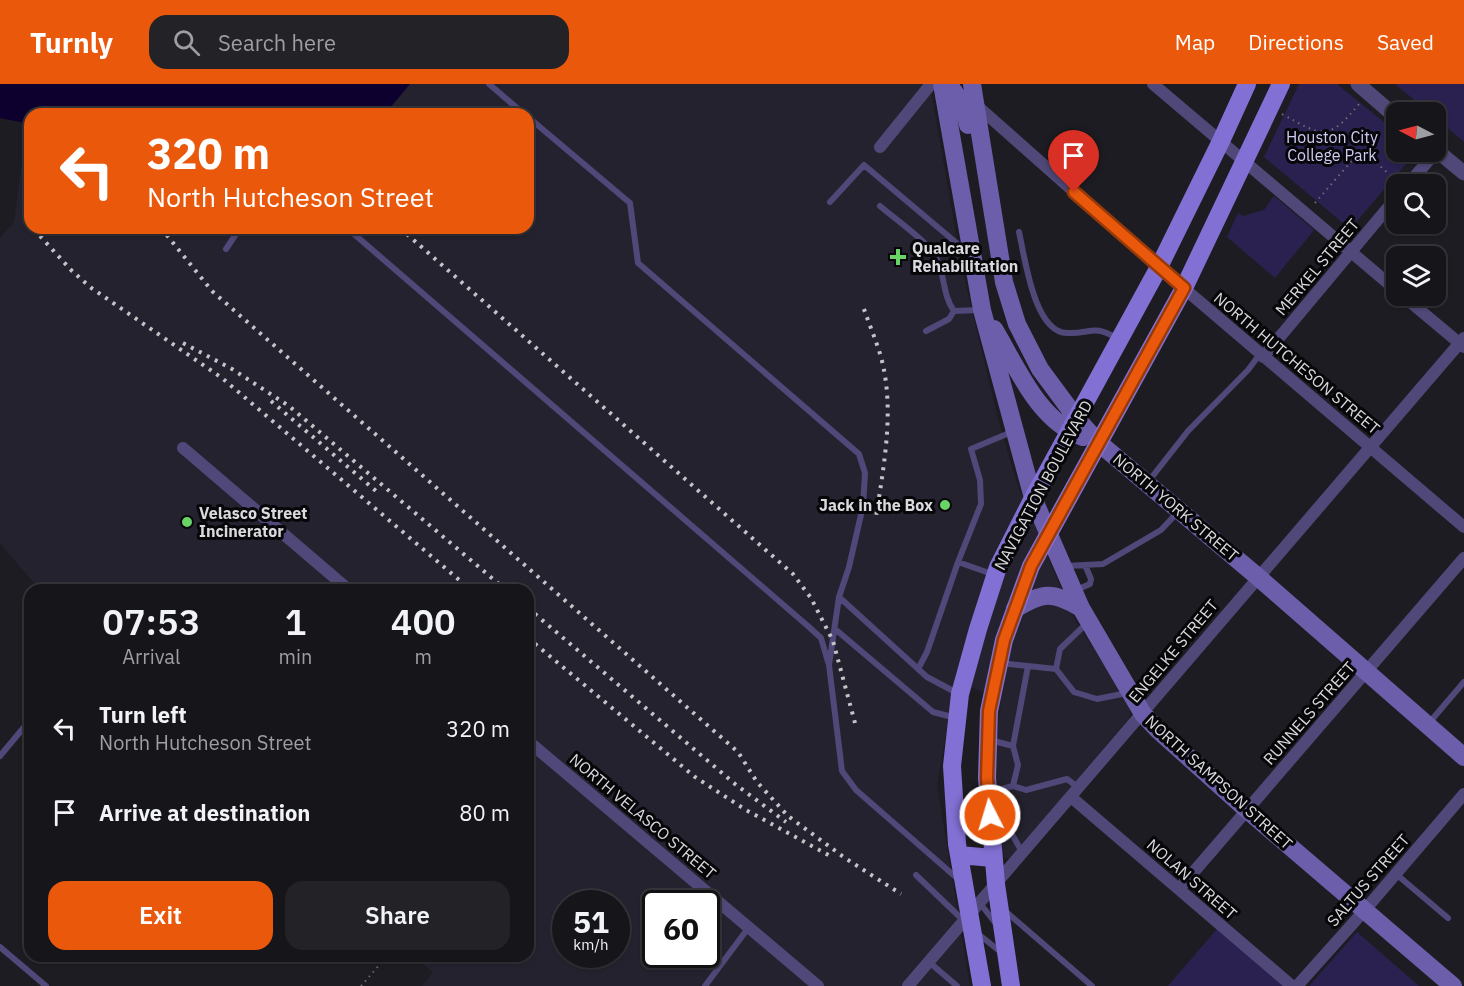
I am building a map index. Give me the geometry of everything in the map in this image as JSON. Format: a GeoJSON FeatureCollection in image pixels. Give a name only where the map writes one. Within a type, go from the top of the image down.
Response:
{"type":"FeatureCollection","features":[{"type":"Feature","properties":{"kind":"main road"},"geometry":{"type":"LineString","coordinates":[[942,84],[982,310],[1033,498]]}},
{"type":"Feature","properties":{"kind":"main road"},"geometry":{"type":"LineString","coordinates":[[948,84],[958,96],[965,111],[974,155],[990,204]]}},
{"type":"Feature","properties":{"kind":"main road","name":"NORTH YORK STREET"},"geometry":{"type":"LineString","coordinates":[[972,84],[1004,282],[1017,324],[1073,426],[1099,443],[1258,577],[1464,757]]}},
{"type":"Feature","properties":{"kind":"main road","name":"NAVIGATION BOULEVARD"},"geometry":{"type":"LineString","coordinates":[[982,986],[959,855],[952,766],[960,694],[996,576],[1033,498],[1160,267],[1247,84]]}},
{"type":"Feature","properties":{"kind":"main road","name":"NAVIGATION BOULEVARD"},"geometry":{"type":"LineString","coordinates":[[1011,986],[993,858],[987,739],[999,663],[1015,609],[1031,566],[1184,288],[1281,84]]}},
{"type":"Feature","properties":{"kind":"main road"},"geometry":{"type":"LineString","coordinates":[[971,255],[988,268],[1004,310],[1027,343]]}},
{"type":"Feature","properties":{"kind":"main road"},"geometry":{"type":"LineString","coordinates":[[982,310],[1032,392],[1055,419],[1073,426]]}},
{"type":"Feature","properties":{"kind":"main road","name":"NORTH SAMPSON STREET"},"geometry":{"type":"LineString","coordinates":[[1033,498],[1072,592],[1143,714],[1246,809],[1453,986]]}},
{"type":"Feature","properties":{"kind":"main road"},"geometry":{"type":"LineString","coordinates":[[1015,609],[1035,598],[1048,596],[1063,598],[1084,615]]}},
{"type":"Feature","properties":{"kind":"main road"},"geometry":{"type":"LineString","coordinates":[[960,694],[990,710]]}},
{"type":"Feature","properties":{"kind":"main road"},"geometry":{"type":"LineString","coordinates":[[957,718],[990,710]]}},
{"type":"Feature","properties":{"kind":"main road"},"geometry":{"type":"LineString","coordinates":[[959,855],[993,858]]}},
{"type":"Feature","properties":{"kind":"street"},"geometry":{"type":"LineString","coordinates":[[880,147],[931,84]]}},
{"type":"Feature","properties":{"kind":"street"},"geometry":{"type":"LineString","coordinates":[[1153,84],[1386,281]]}},
{"type":"Feature","properties":{"kind":"street"},"geometry":{"type":"LineString","coordinates":[[1358,84],[1386,108]]}},
{"type":"Feature","properties":{"kind":"street","name":"NORTH HUTCHESON STREET"},"geometry":{"type":"LineString","coordinates":[[974,103],[1184,288],[1464,527]]}},
{"type":"Feature","properties":{"kind":"street"},"geometry":{"type":"LineString","coordinates":[[1446,158],[1464,173]]}},
{"type":"Feature","properties":{"kind":"street"},"geometry":{"type":"LineString","coordinates":[[1416,174],[1426,162]]}},
{"type":"Feature","properties":{"kind":"street","name":"MERKEL STREET"},"geometry":{"type":"LineString","coordinates":[[1262,355],[1386,210]]}},
{"type":"Feature","properties":{"kind":"street"},"geometry":{"type":"LineString","coordinates":[[1416,306],[1462,342]]}},
{"type":"Feature","properties":{"kind":"street","name":"ENGELKE STREET"},"geometry":{"type":"LineString","coordinates":[[908,986],[971,917],[1369,446],[1462,342]]}},
{"type":"Feature","properties":{"kind":"street"},"geometry":{"type":"LineString","coordinates":[[183,448],[342,584]]}},
{"type":"Feature","properties":{"kind":"street","name":"RUNNELS STREET"},"geometry":{"type":"LineString","coordinates":[[1179,889],[1464,558]]}},
{"type":"Feature","properties":{"kind":"street","name":"NORTH VELASCO STREET"},"geometry":{"type":"LineString","coordinates":[[534,746],[818,986]]}},
{"type":"Feature","properties":{"kind":"street","name":"NOLAN STREET"},"geometry":{"type":"LineString","coordinates":[[1075,792],[1179,889],[1294,986]]}},
{"type":"Feature","properties":{"kind":"street","name":"SALTUS STREET"},"geometry":{"type":"LineString","coordinates":[[1294,986],[1364,911],[1464,794]]}},
{"type":"Feature","properties":{"kind":"lane"},"geometry":{"type":"LineString","coordinates":[[489,84],[517,108]]}},
{"type":"Feature","properties":{"kind":"lane"},"geometry":{"type":"LineString","coordinates":[[534,122],[630,203],[638,263],[859,454],[865,473],[863,506],[849,567],[839,597],[829,665]]}},
{"type":"Feature","properties":{"kind":"lane"},"geometry":{"type":"LineString","coordinates":[[830,202],[864,165],[971,255]]}},
{"type":"Feature","properties":{"kind":"lane"},"geometry":{"type":"LineString","coordinates":[[880,206],[938,259],[947,302],[954,311]]}},
{"type":"Feature","properties":{"kind":"lane"},"geometry":{"type":"LineString","coordinates":[[1019,232],[1038,309],[1053,328],[1065,333],[1092,329],[1103,330],[1120,340]]}},
{"type":"Feature","properties":{"kind":"lane"},"geometry":{"type":"LineString","coordinates":[[226,249],[236,234]]}},
{"type":"Feature","properties":{"kind":"lane"},"geometry":{"type":"LineString","coordinates":[[354,234],[821,638],[829,665],[842,771],[856,790],[964,884]]}},
{"type":"Feature","properties":{"kind":"lane"},"geometry":{"type":"LineString","coordinates":[[954,311],[982,310]]}},
{"type":"Feature","properties":{"kind":"lane"},"geometry":{"type":"LineString","coordinates":[[926,331],[949,319],[954,311]]}},
{"type":"Feature","properties":{"kind":"lane"},"geometry":{"type":"LineString","coordinates":[[1147,484],[1188,431],[1262,355]]}},
{"type":"Feature","properties":{"kind":"lane"},"geometry":{"type":"LineString","coordinates":[[918,669],[927,652],[981,504],[980,480],[971,449],[1015,431]]}},
{"type":"Feature","properties":{"kind":"lane"},"geometry":{"type":"LineString","coordinates":[[1062,567],[1103,564],[1161,530],[1180,511]]}},
{"type":"Feature","properties":{"kind":"lane"},"geometry":{"type":"LineString","coordinates":[[958,562],[996,576]]}},
{"type":"Feature","properties":{"kind":"lane"},"geometry":{"type":"LineString","coordinates":[[1072,592],[1090,584],[1085,565]]}},
{"type":"Feature","properties":{"kind":"lane"},"geometry":{"type":"LineString","coordinates":[[839,597],[927,677],[960,694]]}},
{"type":"Feature","properties":{"kind":"lane"},"geometry":{"type":"LineString","coordinates":[[1056,669],[1060,649],[1084,615]]}},
{"type":"Feature","properties":{"kind":"lane"},"geometry":{"type":"LineString","coordinates":[[835,630],[933,712],[957,718]]}},
{"type":"Feature","properties":{"kind":"lane"},"geometry":{"type":"LineString","coordinates":[[999,663],[1056,669],[1074,692],[1097,699],[1130,692]]}},
{"type":"Feature","properties":{"kind":"lane"},"geometry":{"type":"LineString","coordinates":[[1013,786],[1018,765],[1013,746],[1028,666]]}},
{"type":"Feature","properties":{"kind":"lane"},"geometry":{"type":"LineString","coordinates":[[1427,725],[1464,682]]}},
{"type":"Feature","properties":{"kind":"lane"},"geometry":{"type":"LineString","coordinates":[[0,756],[24,727]]}},
{"type":"Feature","properties":{"kind":"lane"},"geometry":{"type":"LineString","coordinates":[[987,739],[1013,746]]}},
{"type":"Feature","properties":{"kind":"lane"},"geometry":{"type":"LineString","coordinates":[[988,792],[1013,786],[1026,790],[1067,779],[1075,792]]}},
{"type":"Feature","properties":{"kind":"lane"},"geometry":{"type":"LineString","coordinates":[[992,838],[1005,833],[1013,836],[1023,853]]}},
{"type":"Feature","properties":{"kind":"lane"},"geometry":{"type":"LineString","coordinates":[[1396,874],[1448,918]]}},
{"type":"Feature","properties":{"kind":"lane"},"geometry":{"type":"LineString","coordinates":[[915,875],[971,917],[1003,932]]}},
{"type":"Feature","properties":{"kind":"lane"},"geometry":{"type":"LineString","coordinates":[[998,906],[1092,986]]}},
{"type":"Feature","properties":{"kind":"lane"},"geometry":{"type":"LineString","coordinates":[[971,917],[1007,958]]}},
{"type":"Feature","properties":{"kind":"lane"},"geometry":{"type":"LineString","coordinates":[[705,986],[748,927]]}},
{"type":"Feature","properties":{"kind":"lane"},"geometry":{"type":"LineString","coordinates":[[0,947],[46,986]]}},
{"type":"Feature","properties":{"kind":"lane"},"geometry":{"type":"LineString","coordinates":[[929,962],[957,986]]}},
{"type":"Feature","properties":{"kind":"path"},"geometry":{"type":"LineString","coordinates":[[1282,114],[1309,129],[1324,133],[1342,124],[1361,101]]}},
{"type":"Feature","properties":{"kind":"path"},"geometry":{"type":"LineString","coordinates":[[1315,203],[1361,150],[1389,174]]}},
{"type":"Feature","properties":{"kind":"path"},"geometry":{"type":"LineString","coordinates":[[361,986],[380,962]]}},
{"type":"Feature","properties":{"kind":"shaded area"},"geometry":{"type":"Polygon","coordinates":[[[0,84],[410,84],[390,108],[24,108],[24,123],[0,118],[0,84]]]}},
{"type":"Feature","properties":{"kind":"shaded area"},"geometry":{"type":"Polygon","coordinates":[[[410,84],[930,84],[961,264],[998,419],[1019,490],[1035,518],[1048,558],[1075,620],[1131,707],[1129,718],[1010,859],[1004,858],[998,852],[993,768],[1001,701],[956,680],[937,785],[970,986],[422,986],[433,972],[420,962],[534,962],[534,584],[35,584],[0,543],[0,238],[14,222],[24,146],[24,234],[534,234],[534,108],[390,108],[410,84]]]}},
{"type":"Feature","properties":{"kind":"green space","name":"Houston City College Park"},"geometry":{"type":"Polygon","coordinates":[[[1299,84],[1337,84],[1386,124],[1386,162],[1407,162],[1397,174],[1386,174],[1386,187],[1350,229],[1264,157],[1299,84]]]}},
{"type":"Feature","properties":{"kind":"green space"},"geometry":{"type":"Polygon","coordinates":[[[1395,84],[1464,84],[1464,142],[1446,127],[1446,102],[1417,102],[1395,84]]]}},
{"type":"Feature","properties":{"kind":"green space"},"geometry":{"type":"Polygon","coordinates":[[[1274,196],[1314,230],[1275,278],[1227,237],[1238,213],[1243,216],[1264,210],[1274,196]]]}},
{"type":"Feature","properties":{"kind":"green space"},"geometry":{"type":"Polygon","coordinates":[[[1217,929],[1284,986],[1168,986],[1217,929]]]}},
{"type":"Feature","properties":{"kind":"green space"},"geometry":{"type":"Polygon","coordinates":[[[1357,932],[1419,986],[1309,986],[1357,932]]]}},
{"type":"Feature","properties":{"kind":"railway"},"geometry":{"type":"LineString","coordinates":[[166,234],[212,291],[738,752],[757,782],[788,816],[845,858],[901,894]]}},
{"type":"Feature","properties":{"kind":"railway"},"geometry":{"type":"LineString","coordinates":[[407,234],[793,574],[811,598],[833,641],[855,723]]}},
{"type":"Feature","properties":{"kind":"railway"},"geometry":{"type":"LineString","coordinates":[[40,236],[90,287],[222,378],[464,584]]}},
{"type":"Feature","properties":{"kind":"railway"},"geometry":{"type":"LineString","coordinates":[[864,309],[881,357],[887,396],[887,437],[876,517]]}},
{"type":"Feature","properties":{"kind":"railway"},"geometry":{"type":"LineString","coordinates":[[183,343],[232,369],[289,406],[499,584]]}},
{"type":"Feature","properties":{"kind":"railway"},"geometry":{"type":"LineString","coordinates":[[271,401],[376,491]]}},
{"type":"Feature","properties":{"kind":"railway"},"geometry":{"type":"LineString","coordinates":[[534,613],[735,784],[786,822]]}},
{"type":"Feature","properties":{"kind":"railway"},"geometry":{"type":"LineString","coordinates":[[534,643],[695,777],[746,810],[832,857]]}},
{"type":"Feature","properties":{"kind":"place","name":"Qualcare Rehabilitation"},"geometry":{"type":"Point","coordinates":[898,257]}},
{"type":"Feature","properties":{"kind":"place","name":"Jack in the Box"},"geometry":{"type":"Point","coordinates":[945,505]}},
{"type":"Feature","properties":{"kind":"place","name":"Velasco Street Incinerator"},"geometry":{"type":"Point","coordinates":[187,522]}},
{"type":"Feature","properties":{"kind":"route"},"geometry":{"type":"LineString","coordinates":[[990,815],[987,778],[989,711],[1004,640],[1015,609],[1031,566],[1184,288],[1074,192]]}}]}
